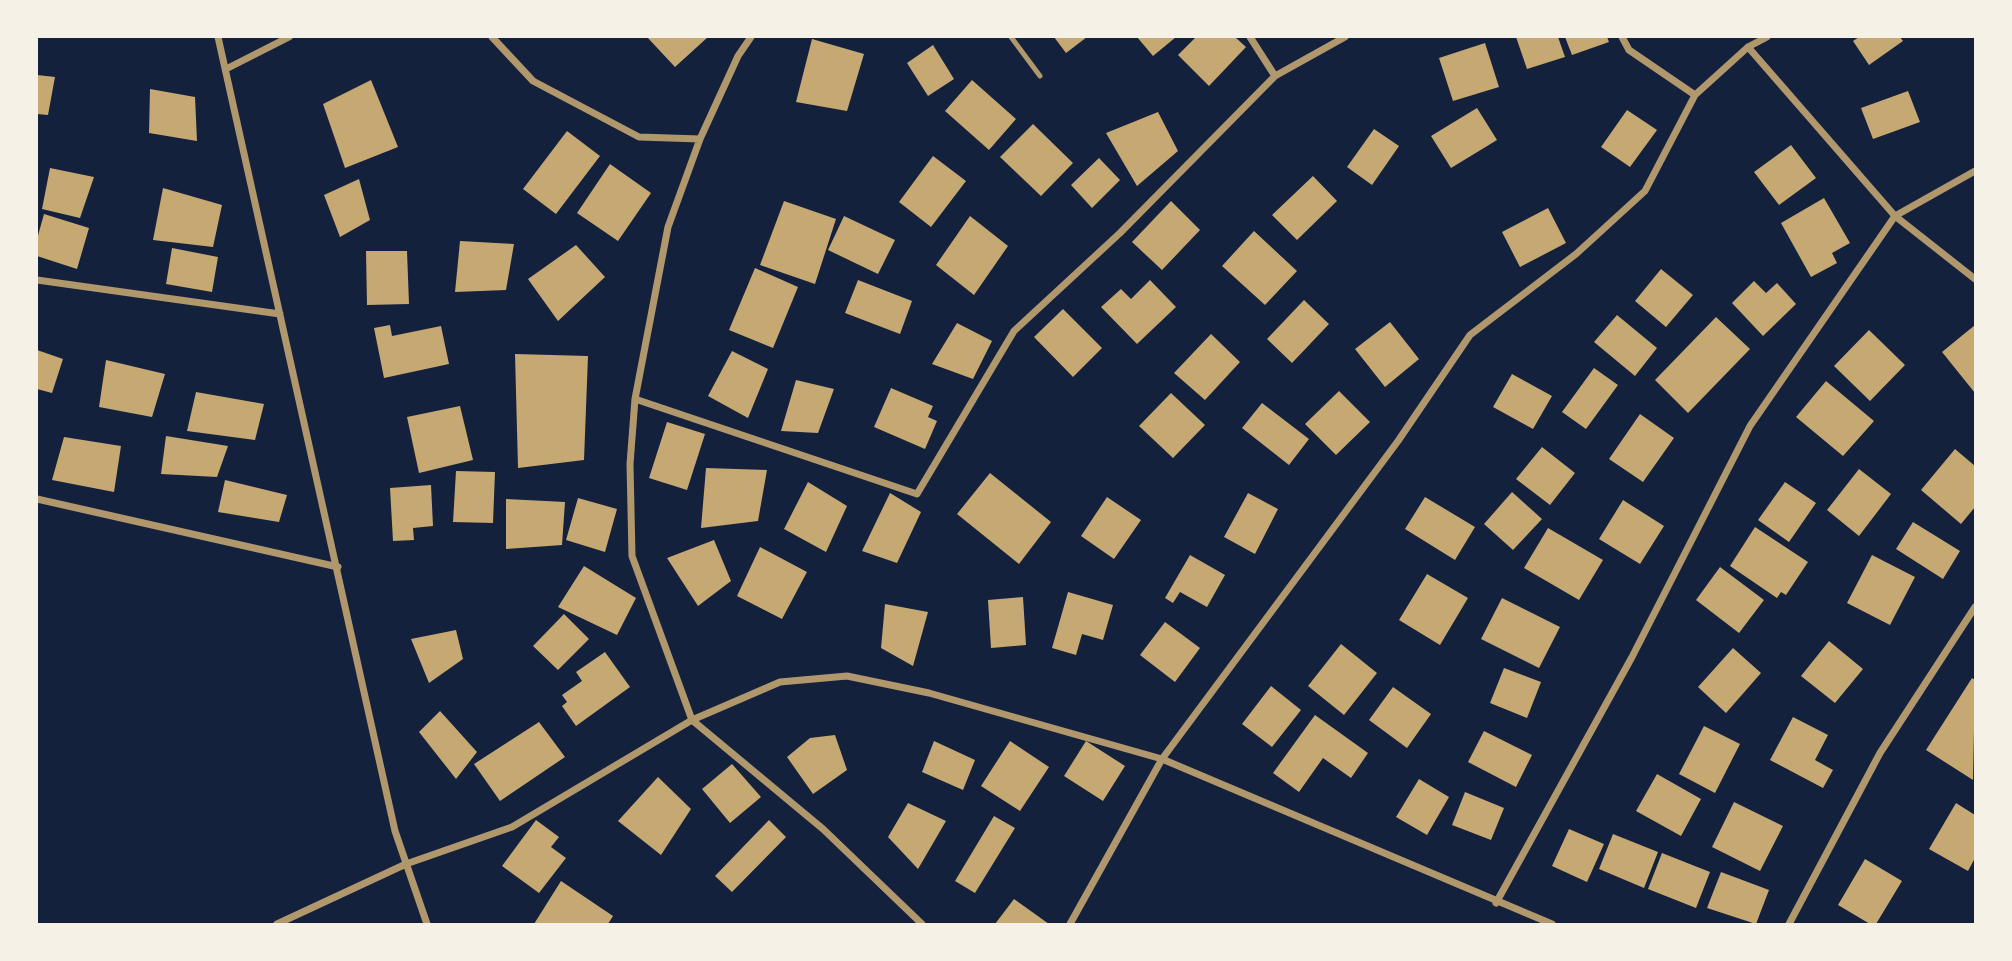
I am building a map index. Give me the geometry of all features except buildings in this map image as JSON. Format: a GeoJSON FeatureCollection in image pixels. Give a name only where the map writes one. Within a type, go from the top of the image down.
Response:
{"type":"FeatureCollection","features":[{"type":"Feature","properties":{"kind":"street"},"geometry":{"type":"LineString","coordinates":[[218,37],[395,831],[427,924]]}},
{"type":"Feature","properties":{"kind":"street"},"geometry":{"type":"LineString","coordinates":[[226,69],[289,37]]}},
{"type":"Feature","properties":{"kind":"street"},"geometry":{"type":"LineString","coordinates":[[492,37],[533,81],[639,137],[699,139]]}},
{"type":"Feature","properties":{"kind":"street"},"geometry":{"type":"LineString","coordinates":[[751,37],[738,56],[699,139],[668,227],[635,399],[631,464],[632,556],[692,720],[822,829],[922,924]]}},
{"type":"Feature","properties":{"kind":"street"},"geometry":{"type":"LineString","coordinates":[[1250,37],[1275,76]]}},
{"type":"Feature","properties":{"kind":"street"},"geometry":{"type":"LineString","coordinates":[[635,399],[917,494],[1014,331],[1119,233],[1275,76],[1345,37]]}},
{"type":"Feature","properties":{"kind":"street"},"geometry":{"type":"LineString","coordinates":[[1622,37],[1629,50],[1695,95]]}},
{"type":"Feature","properties":{"kind":"street"},"geometry":{"type":"LineString","coordinates":[[1070,924],[1162,759],[1398,441],[1470,335],[1576,254],[1645,191],[1695,95],[1748,47],[1767,37]]}},
{"type":"Feature","properties":{"kind":"street"},"geometry":{"type":"LineString","coordinates":[[1748,47],[1895,216],[1975,279]]}},
{"type":"Feature","properties":{"kind":"street"},"geometry":{"type":"LineString","coordinates":[[1496,903],[1632,657],[1750,426],[1895,216],[1975,171]]}},
{"type":"Feature","properties":{"kind":"street"},"geometry":{"type":"LineString","coordinates":[[37,280],[281,314]]}},
{"type":"Feature","properties":{"kind":"street"},"geometry":{"type":"LineString","coordinates":[[37,499],[338,567]]}},
{"type":"Feature","properties":{"kind":"street"},"geometry":{"type":"LineString","coordinates":[[1789,924],[1880,753],[1975,607]]}},
{"type":"Feature","properties":{"kind":"street"},"geometry":{"type":"LineString","coordinates":[[277,924],[406,864],[512,827],[692,720],[780,682],[847,676],[929,693],[1162,759],[1496,903],[1552,924]]}},
{"type":"Feature","properties":{"kind":"lane"},"geometry":{"type":"LineString","coordinates":[[1012,37],[1040,76]]}}]}
